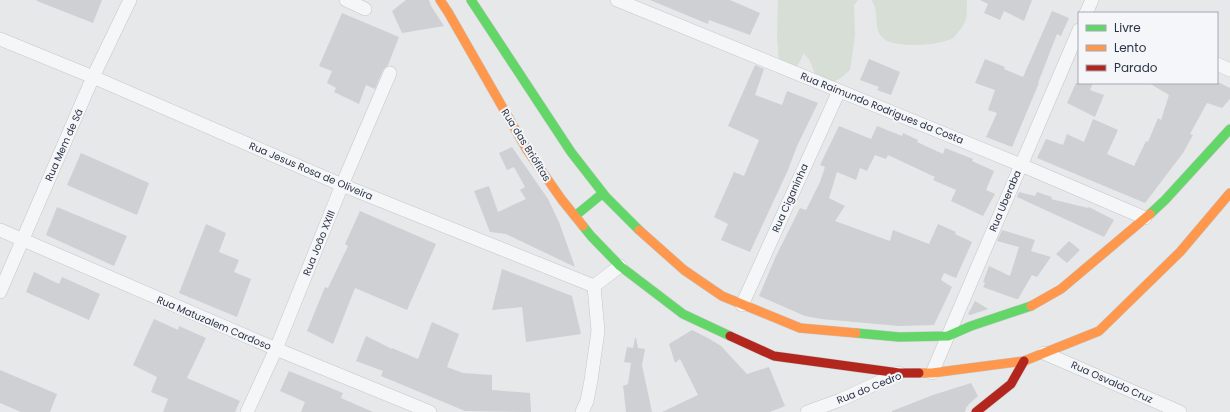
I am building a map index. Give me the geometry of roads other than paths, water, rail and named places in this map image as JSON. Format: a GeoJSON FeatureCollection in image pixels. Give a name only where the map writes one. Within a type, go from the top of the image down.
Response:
{"type":"FeatureCollection","features":[{"type":"Feature","properties":{"kind":"street","name":"Rua Mem de Sá"},"geometry":{"type":"LineString","coordinates":[[0,292],[93,77],[130,0]]}},
{"type":"Feature","properties":{"kind":"street"},"geometry":{"type":"LineString","coordinates":[[346,0],[365,9]]}},
{"type":"Feature","properties":{"kind":"street","name":"Rua das Briófitas"},"geometry":{"type":"LineString","coordinates":[[440,0],[528,150],[562,200],[591,236],[620,266],[683,314],[774,356],[899,373]]}},
{"type":"Feature","properties":{"kind":"street","name":"Rua Raimundo Rodrigues da Costa"},"geometry":{"type":"LineString","coordinates":[[617,0],[1021,165],[1145,218]]}},
{"type":"Feature","properties":{"kind":"street"},"geometry":{"type":"LineString","coordinates":[[472,1],[571,152],[603,193],[646,236],[684,270],[722,296],[800,328],[899,337],[948,336],[971,326],[1031,306],[1061,289],[1166,200],[1230,130]]}},
{"type":"Feature","properties":{"kind":"street","name":"Rua Uberaba"},"geometry":{"type":"LineString","coordinates":[[932,373],[1078,32]]}},
{"type":"Feature","properties":{"kind":"street","name":"Rua Jesus Rosa de Oliveira"},"geometry":{"type":"LineString","coordinates":[[0,39],[93,77],[342,185],[594,286]]}},
{"type":"Feature","properties":{"kind":"street"},"geometry":{"type":"LineString","coordinates":[[1218,64],[1230,70]]}},
{"type":"Feature","properties":{"kind":"street","name":"Rua João XXIII"},"geometry":{"type":"LineString","coordinates":[[247,412],[276,349],[342,185],[390,74]]}},
{"type":"Feature","properties":{"kind":"street","name":"Rua Ciganinha"},"geometry":{"type":"LineString","coordinates":[[742,305],[839,91]]}},
{"type":"Feature","properties":{"kind":"street"},"geometry":{"type":"LineString","coordinates":[[575,216],[603,193]]}},
{"type":"Feature","properties":{"kind":"street","name":"Rua do Cedro"},"geometry":{"type":"LineString","coordinates":[[807,412],[840,400],[899,373],[932,373],[1024,360],[1099,331],[1180,252],[1230,193]]}},
{"type":"Feature","properties":{"kind":"street","name":"Rua Matuzalem Cardoso"},"geometry":{"type":"LineString","coordinates":[[0,230],[276,349],[430,412]]}},
{"type":"Feature","properties":{"kind":"street"},"geometry":{"type":"LineString","coordinates":[[582,412],[587,401],[598,331],[594,286],[620,266]]}},
{"type":"Feature","properties":{"kind":"street","name":"Rua Osvaldo Cruz"},"geometry":{"type":"LineString","coordinates":[[1044,353],[1180,412]]}},
{"type":"Feature","properties":{"kind":"street"},"geometry":{"type":"LineString","coordinates":[[976,412],[1011,384],[1024,360]]}}]}
